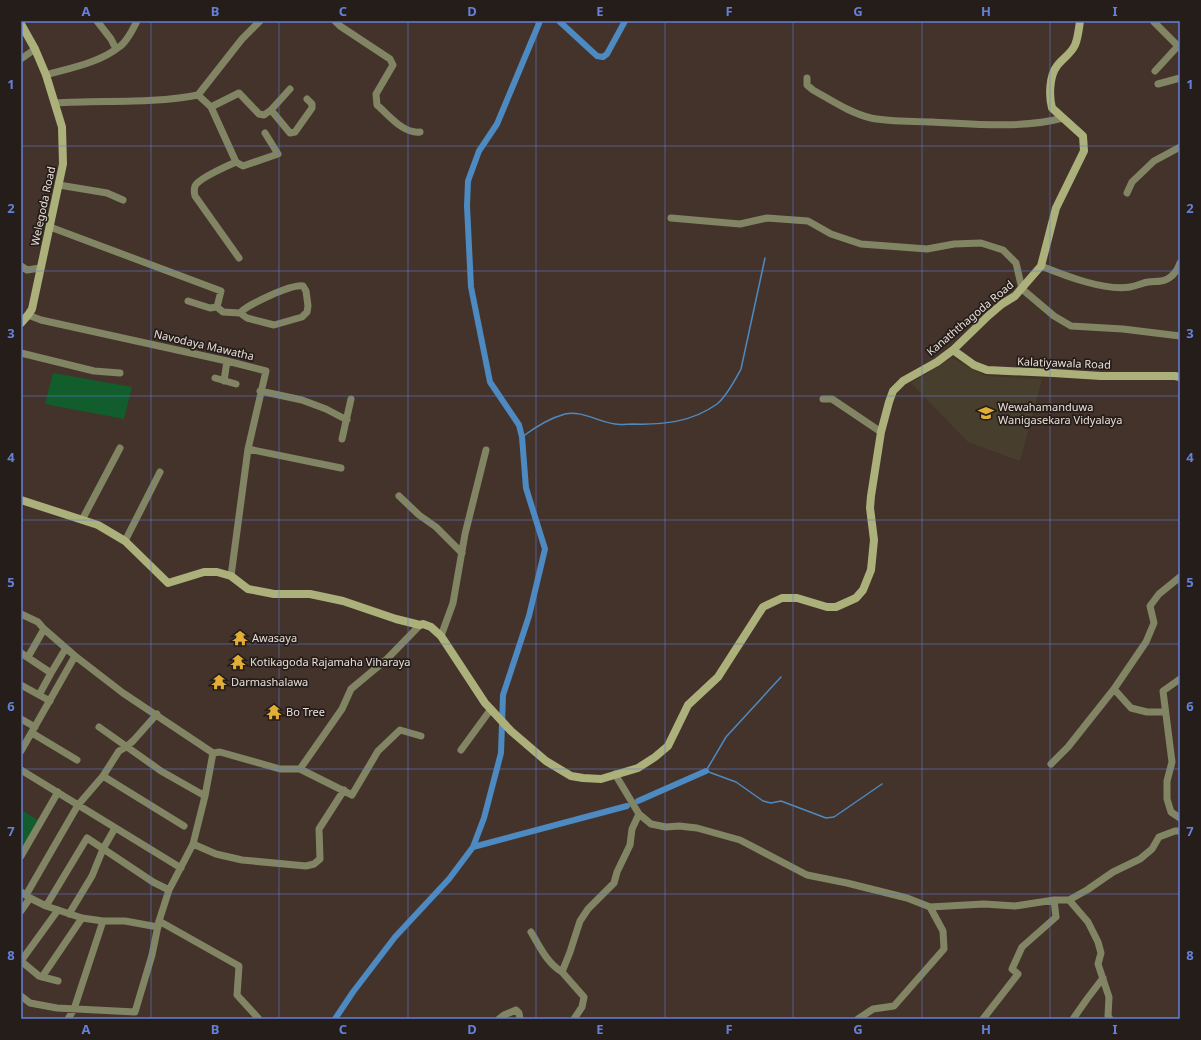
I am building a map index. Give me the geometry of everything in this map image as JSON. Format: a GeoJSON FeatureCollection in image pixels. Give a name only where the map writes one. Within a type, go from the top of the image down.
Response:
{"type":"FeatureCollection","features":[{"type":"Feature","properties":{"kind":"street"},"geometry":{"type":"LineString","coordinates":[[97,21],[111,39],[116,49]]}},
{"type":"Feature","properties":{"kind":"street"},"geometry":{"type":"LineString","coordinates":[[46,75],[105,56],[121,46],[137,21]]}},
{"type":"Feature","properties":{"kind":"street"},"geometry":{"type":"LineString","coordinates":[[55,103],[178,99],[198,96],[242,39],[260,21]]}},
{"type":"Feature","properties":{"kind":"street"},"geometry":{"type":"LineString","coordinates":[[335,21],[340,26],[390,59],[393,65],[376,94],[377,105],[405,130],[413,133],[420,132]]}},
{"type":"Feature","properties":{"kind":"street","name":"Kanaththagoda Road"},"geometry":{"type":"LineString","coordinates":[[231,576],[248,589],[274,594],[310,594],[343,601],[396,619],[431,627],[441,636],[485,703],[511,731],[546,761],[571,776],[601,779],[638,768],[655,758],[668,746],[688,705],[718,676],[763,607],[782,598],[797,598],[827,607],[836,607],[856,598],[863,590],[871,570],[874,540],[870,508],[871,496],[881,432],[888,402],[893,391],[903,381],[937,362],[953,350],[988,316],[1002,304],[1015,296],[1041,266],[1056,208],[1084,151],[1082,136],[1052,108],[1050,102],[1050,84],[1056,67],[1075,45],[1080,21]]}},
{"type":"Feature","properties":{"kind":"street"},"geometry":{"type":"LineString","coordinates":[[1154,22],[1179,47],[1155,71]]}},
{"type":"Feature","properties":{"kind":"street","name":"Welegoda Road"},"geometry":{"type":"LineString","coordinates":[[21,24],[35,49],[46,75],[55,103],[62,127],[63,164],[32,308],[21,323]]}},
{"type":"Feature","properties":{"kind":"street"},"geometry":{"type":"LineString","coordinates":[[21,58],[35,49]]}},
{"type":"Feature","properties":{"kind":"street"},"geometry":{"type":"LineString","coordinates":[[807,78],[807,85],[813,90],[854,112],[870,118],[990,125],[1048,122],[1063,118]]}},
{"type":"Feature","properties":{"kind":"street"},"geometry":{"type":"LineString","coordinates":[[1158,84],[1171,82],[1180,78]]}},
{"type":"Feature","properties":{"kind":"street"},"geometry":{"type":"LineString","coordinates":[[1171,82],[1180,85]]}},
{"type":"Feature","properties":{"kind":"street"},"geometry":{"type":"LineString","coordinates":[[212,107],[239,93],[259,114],[264,115],[271,110],[290,89]]}},
{"type":"Feature","properties":{"kind":"street"},"geometry":{"type":"LineString","coordinates":[[198,96],[212,107],[236,162],[243,166],[278,154],[265,133]]}},
{"type":"Feature","properties":{"kind":"street"},"geometry":{"type":"LineString","coordinates":[[271,110],[290,133],[295,132],[312,108],[312,104],[307,99]]}},
{"type":"Feature","properties":{"kind":"street"},"geometry":{"type":"LineString","coordinates":[[1127,192],[1132,182],[1154,161],[1180,147]]}},
{"type":"Feature","properties":{"kind":"street"},"geometry":{"type":"LineString","coordinates":[[236,162],[198,182],[194,188],[195,196],[239,258]]}},
{"type":"Feature","properties":{"kind":"street"},"geometry":{"type":"LineString","coordinates":[[59,185],[107,193],[123,200]]}},
{"type":"Feature","properties":{"kind":"street"},"geometry":{"type":"LineString","coordinates":[[671,218],[740,224],[768,218],[808,221],[831,234],[861,244],[927,249],[954,244],[981,243],[1003,250],[1016,263],[1022,289],[1054,316],[1071,326],[1123,328],[1180,336]]}},
{"type":"Feature","properties":{"kind":"street"},"geometry":{"type":"LineString","coordinates":[[50,227],[221,291],[217,307]]}},
{"type":"Feature","properties":{"kind":"street"},"geometry":{"type":"LineString","coordinates":[[1041,266],[1058,273],[1110,288],[1131,287],[1149,281],[1170,279],[1180,263]]}},
{"type":"Feature","properties":{"kind":"street"},"geometry":{"type":"LineString","coordinates":[[21,266],[27,270],[40,268]]}},
{"type":"Feature","properties":{"kind":"street"},"geometry":{"type":"LineString","coordinates":[[188,301],[210,308],[217,307],[223,312],[240,313],[247,318],[274,325],[302,316],[307,312],[308,306],[306,291],[303,286],[298,285],[271,295],[243,309],[240,313]]}},
{"type":"Feature","properties":{"kind":"street","name":"Navodaya Mawatha"},"geometry":{"type":"LineString","coordinates":[[28,315],[41,320],[266,371],[260,391],[248,449],[231,576]]}},
{"type":"Feature","properties":{"kind":"street","name":"Kalatiyawala Road"},"geometry":{"type":"LineString","coordinates":[[953,350],[974,365],[987,370],[1101,376],[1180,377]]}},
{"type":"Feature","properties":{"kind":"street"},"geometry":{"type":"LineString","coordinates":[[21,353],[94,371],[120,373]]}},
{"type":"Feature","properties":{"kind":"street"},"geometry":{"type":"LineString","coordinates":[[224,381],[227,361]]}},
{"type":"Feature","properties":{"kind":"street"},"geometry":{"type":"LineString","coordinates":[[215,378],[236,384]]}},
{"type":"Feature","properties":{"kind":"street"},"geometry":{"type":"LineString","coordinates":[[260,391],[302,400],[326,409],[347,420]]}},
{"type":"Feature","properties":{"kind":"street"},"geometry":{"type":"LineString","coordinates":[[823,398],[832,399],[881,432]]}},
{"type":"Feature","properties":{"kind":"street"},"geometry":{"type":"LineString","coordinates":[[342,439],[351,400]]}},
{"type":"Feature","properties":{"kind":"street"},"geometry":{"type":"LineString","coordinates":[[82,520],[120,448]]}},
{"type":"Feature","properties":{"kind":"street"},"geometry":{"type":"LineString","coordinates":[[248,449],[341,468]]}},
{"type":"Feature","properties":{"kind":"street"},"geometry":{"type":"LineString","coordinates":[[441,636],[453,603],[465,534],[486,450]]}},
{"type":"Feature","properties":{"kind":"street"},"geometry":{"type":"LineString","coordinates":[[125,541],[160,472]]}},
{"type":"Feature","properties":{"kind":"street"},"geometry":{"type":"LineString","coordinates":[[398,496],[419,515],[436,527],[462,553]]}},
{"type":"Feature","properties":{"kind":"street"},"geometry":{"type":"LineString","coordinates":[[21,500],[98,525],[125,541],[168,583],[204,572],[216,572],[231,576]]}},
{"type":"Feature","properties":{"kind":"street"},"geometry":{"type":"LineString","coordinates":[[1051,764],[1068,747],[1114,689],[1146,642],[1154,623],[1150,606],[1160,594],[1180,577]]}},
{"type":"Feature","properties":{"kind":"street"},"geometry":{"type":"LineString","coordinates":[[21,614],[38,622],[75,656],[122,693],[157,714],[213,752],[220,752],[280,769],[300,769],[352,795],[378,751],[400,730],[421,736]]}},
{"type":"Feature","properties":{"kind":"street"},"geometry":{"type":"LineString","coordinates":[[300,769],[342,709],[351,688],[386,659],[420,625]]}},
{"type":"Feature","properties":{"kind":"street"},"geometry":{"type":"LineString","coordinates":[[28,657],[44,629]]}},
{"type":"Feature","properties":{"kind":"street"},"geometry":{"type":"LineString","coordinates":[[39,695],[66,648]]}},
{"type":"Feature","properties":{"kind":"street"},"geometry":{"type":"LineString","coordinates":[[21,653],[51,673]]}},
{"type":"Feature","properties":{"kind":"street"},"geometry":{"type":"LineString","coordinates":[[21,751],[75,656]]}},
{"type":"Feature","properties":{"kind":"street"},"geometry":{"type":"LineString","coordinates":[[1180,679],[1163,692],[1172,762],[1167,780],[1167,799],[1171,812],[1180,818]]}},
{"type":"Feature","properties":{"kind":"street"},"geometry":{"type":"LineString","coordinates":[[21,684],[50,701]]}},
{"type":"Feature","properties":{"kind":"street"},"geometry":{"type":"LineString","coordinates":[[1114,689],[1131,708],[1147,712],[1165,712]]}},
{"type":"Feature","properties":{"kind":"street"},"geometry":{"type":"LineString","coordinates":[[461,750],[491,709]]}},
{"type":"Feature","properties":{"kind":"street"},"geometry":{"type":"LineString","coordinates":[[21,911],[26,895],[78,805],[103,776],[119,751],[126,748],[157,714]]}},
{"type":"Feature","properties":{"kind":"street"},"geometry":{"type":"LineString","coordinates":[[21,719],[33,730],[77,760]]}},
{"type":"Feature","properties":{"kind":"street"},"geometry":{"type":"LineString","coordinates":[[99,727],[126,748],[161,771],[205,796]]}},
{"type":"Feature","properties":{"kind":"street"},"geometry":{"type":"LineString","coordinates":[[21,996],[30,1003],[58,1008],[134,1016],[169,890],[193,844],[205,796],[213,752]]}},
{"type":"Feature","properties":{"kind":"street"},"geometry":{"type":"LineString","coordinates":[[21,770],[181,868]]}},
{"type":"Feature","properties":{"kind":"street"},"geometry":{"type":"LineString","coordinates":[[615,774],[639,814],[652,824],[666,827],[680,826],[697,828],[740,840],[807,875],[907,898],[930,907],[984,904],[1015,906],[1054,900],[1069,900],[1087,890],[1113,872],[1140,860],[1152,849],[1159,837],[1175,831],[1180,831]]}},
{"type":"Feature","properties":{"kind":"street"},"geometry":{"type":"LineString","coordinates":[[103,776],[184,826]]}},
{"type":"Feature","properties":{"kind":"street"},"geometry":{"type":"LineString","coordinates":[[193,844],[216,854],[242,860],[306,866],[314,864],[320,859],[319,829],[344,790]]}},
{"type":"Feature","properties":{"kind":"street"},"geometry":{"type":"LineString","coordinates":[[21,856],[58,792]]}},
{"type":"Feature","properties":{"kind":"street"},"geometry":{"type":"LineString","coordinates":[[562,972],[580,921],[588,909],[614,882],[617,872],[630,845],[632,829],[639,814]]}},
{"type":"Feature","properties":{"kind":"street"},"geometry":{"type":"LineString","coordinates":[[69,914],[92,876],[103,849],[115,828]]}},
{"type":"Feature","properties":{"kind":"street"},"geometry":{"type":"LineString","coordinates":[[46,906],[86,838],[153,882],[169,890]]}},
{"type":"Feature","properties":{"kind":"street"},"geometry":{"type":"LineString","coordinates":[[26,895],[46,906],[82,918],[103,921],[125,920],[159,924],[239,966],[236,995],[259,1019]]}},
{"type":"Feature","properties":{"kind":"street"},"geometry":{"type":"LineString","coordinates":[[983,1019],[1018,974],[1012,969],[1022,947],[1056,917],[1054,900]]}},
{"type":"Feature","properties":{"kind":"street"},"geometry":{"type":"LineString","coordinates":[[1069,900],[1088,922],[1098,942],[1101,953],[1098,964],[1109,997],[1108,1016],[1110,1019]]}},
{"type":"Feature","properties":{"kind":"street"},"geometry":{"type":"LineString","coordinates":[[858,1019],[873,1009],[894,1006],[944,949],[943,931],[930,907]]}},
{"type":"Feature","properties":{"kind":"street"},"geometry":{"type":"LineString","coordinates":[[58,910],[21,961],[42,977],[58,982]]}},
{"type":"Feature","properties":{"kind":"street"},"geometry":{"type":"LineString","coordinates":[[42,977],[82,918]]}},
{"type":"Feature","properties":{"kind":"street"},"geometry":{"type":"LineString","coordinates":[[68,1019],[74,1009],[103,921]]}},
{"type":"Feature","properties":{"kind":"street"},"geometry":{"type":"LineString","coordinates":[[531,932],[547,958],[562,972],[584,997],[582,1007],[574,1019]]}},
{"type":"Feature","properties":{"kind":"street"},"geometry":{"type":"LineString","coordinates":[[1073,1019],[1103,978]]}},
{"type":"Feature","properties":{"kind":"street"},"geometry":{"type":"LineString","coordinates":[[499,1019],[504,1014],[516,1010],[519,1013],[520,1019]]}},
{"type":"Feature","properties":{"kind":"shaded area","name":"Wewahamanduwa Wanigasekara Vidyalaya"},"geometry":{"type":"Polygon","coordinates":[[[952,358],[985,376],[1042,379],[1020,461],[968,442],[911,383],[952,358]]]}},
{"type":"Feature","properties":{"kind":"green space"},"geometry":{"type":"Polygon","coordinates":[[[53,373],[132,387],[124,419],[45,404],[53,373]]]}},
{"type":"Feature","properties":{"kind":"green space"},"geometry":{"type":"Polygon","coordinates":[[[21,810],[38,820],[21,850],[21,810]]]}},
{"type":"Feature","properties":{"kind":"waterway"},"geometry":{"type":"LineString","coordinates":[[335,1019],[353,992],[395,937],[449,879],[473,847],[484,818],[501,753],[503,695],[529,616],[545,549],[526,488],[522,437],[519,425],[490,382],[471,287],[467,206],[468,181],[479,151],[497,124],[540,21]]}},
{"type":"Feature","properties":{"kind":"waterway"},"geometry":{"type":"LineString","coordinates":[[559,21],[597,56],[603,57],[607,54],[625,21]]}},
{"type":"Feature","properties":{"kind":"waterway"},"geometry":{"type":"LineString","coordinates":[[522,437],[542,424],[565,414],[571,413],[584,415],[617,424],[655,424],[687,419],[698,415],[717,404],[721,401],[741,369],[765,258]]}},
{"type":"Feature","properties":{"kind":"waterway"},"geometry":{"type":"LineString","coordinates":[[781,677],[726,737],[706,771],[736,782],[763,801],[771,803],[781,801],[826,818],[834,817],[882,784]]}},
{"type":"Feature","properties":{"kind":"waterway"},"geometry":{"type":"LineString","coordinates":[[638,801],[706,771]]}},
{"type":"Feature","properties":{"kind":"waterway"},"geometry":{"type":"LineString","coordinates":[[473,847],[627,806]]}},
{"type":"Feature","properties":{"kind":"place","name":"Wewahamanduwa Wanigasekara Vidyalaya"},"geometry":{"type":"Point","coordinates":[986,413]}},
{"type":"Feature","properties":{"kind":"place","name":"Awasaya"},"geometry":{"type":"Point","coordinates":[240,638]}},
{"type":"Feature","properties":{"kind":"place","name":"Kotikagoda Rajamaha Viharaya"},"geometry":{"type":"Point","coordinates":[238,662]}},
{"type":"Feature","properties":{"kind":"place","name":"Darmashalawa"},"geometry":{"type":"Point","coordinates":[219,682]}},
{"type":"Feature","properties":{"kind":"place","name":"Bo Tree"},"geometry":{"type":"Point","coordinates":[274,712]}}]}
